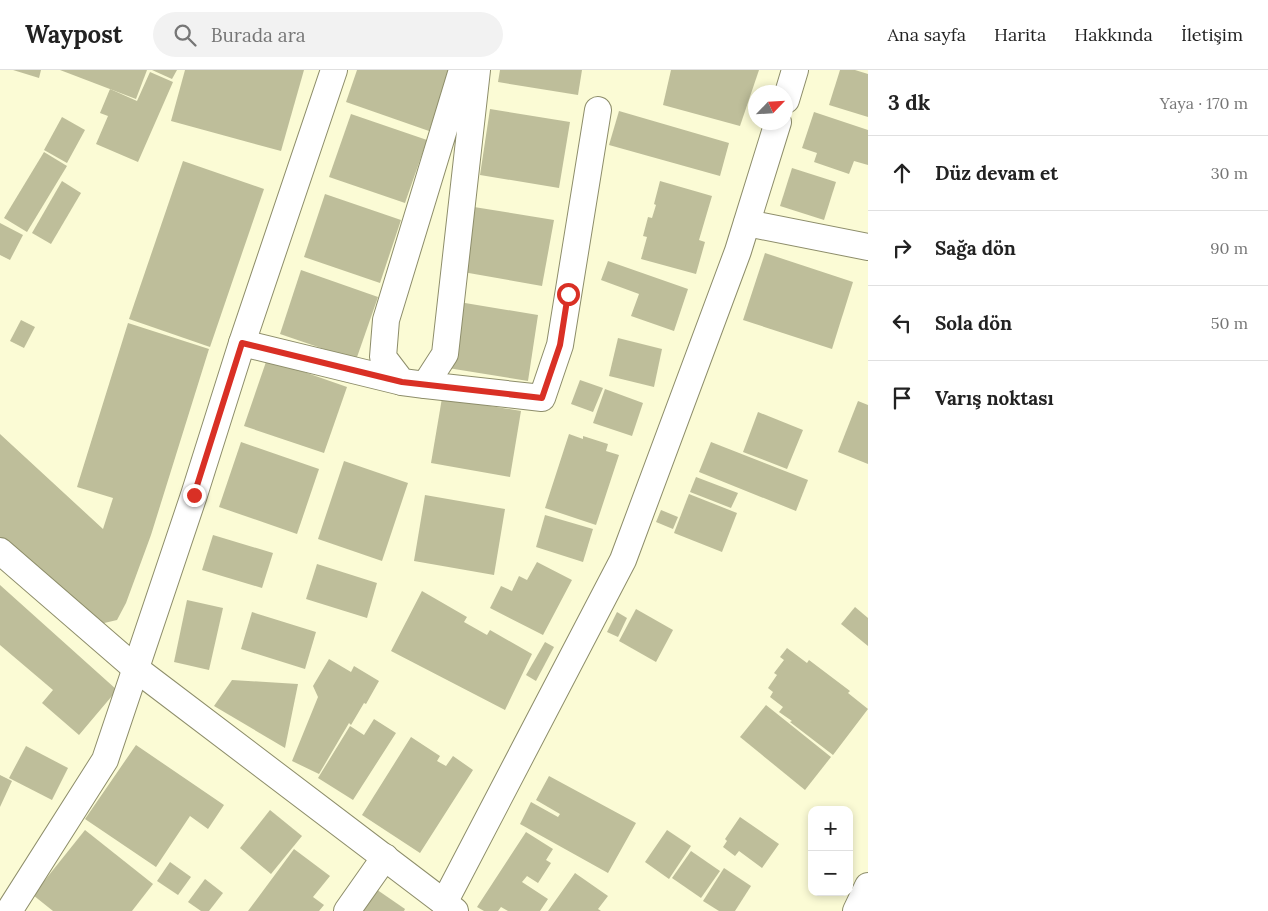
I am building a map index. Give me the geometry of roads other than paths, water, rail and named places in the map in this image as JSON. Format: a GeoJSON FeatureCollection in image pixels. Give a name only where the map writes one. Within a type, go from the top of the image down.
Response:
{"type":"FeatureCollection","features":[{"type":"Feature","properties":{"kind":"street"},"geometry":{"type":"LineString","coordinates":[[9,911],[104,760],[334,70]]}},
{"type":"Feature","properties":{"kind":"street"},"geometry":{"type":"LineString","coordinates":[[413,383],[383,357],[386,320],[462,70]]}},
{"type":"Feature","properties":{"kind":"street"},"geometry":{"type":"LineString","coordinates":[[413,383],[445,354],[477,70]]}},
{"type":"Feature","properties":{"kind":"street"},"geometry":{"type":"LineString","coordinates":[[790,85],[795,70]]}},
{"type":"Feature","properties":{"kind":"street"},"geometry":{"type":"LineString","coordinates":[[242,343],[413,383],[542,398],[560,345],[598,110]]}},
{"type":"Feature","properties":{"kind":"street"},"geometry":{"type":"LineString","coordinates":[[0,551],[135,668],[450,907],[623,560],[738,251],[776,130]]}},
{"type":"Feature","properties":{"kind":"street"},"geometry":{"type":"LineString","coordinates":[[747,223],[868,247]]}},
{"type":"Feature","properties":{"kind":"street"},"geometry":{"type":"LineString","coordinates":[[347,911],[384,857]]}},
{"type":"Feature","properties":{"kind":"street"},"geometry":{"type":"LineString","coordinates":[[856,911],[868,886]]}}]}
